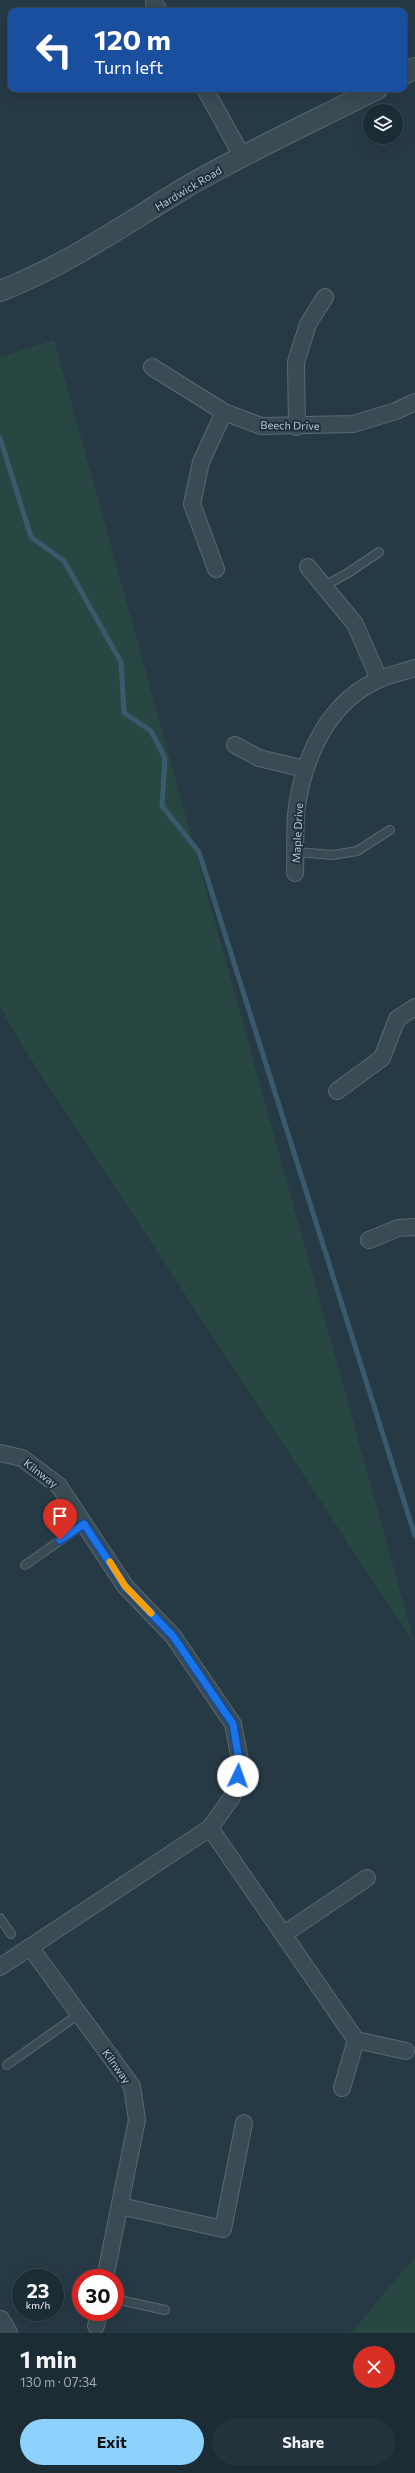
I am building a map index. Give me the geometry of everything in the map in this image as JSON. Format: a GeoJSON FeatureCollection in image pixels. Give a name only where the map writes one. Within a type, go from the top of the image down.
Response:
{"type":"FeatureCollection","features":[{"type":"Feature","properties":{"kind":"street"},"geometry":{"type":"LineString","coordinates":[[207,92],[242,156]]}},
{"type":"Feature","properties":{"kind":"street","name":"Hardwick Road"},"geometry":{"type":"LineString","coordinates":[[0,291],[83,252],[183,190],[242,156],[372,92]]}},
{"type":"Feature","properties":{"kind":"street"},"geometry":{"type":"LineString","coordinates":[[297,427],[296,362],[308,324],[325,297]]}},
{"type":"Feature","properties":{"kind":"street","name":"Beech Drive"},"geometry":{"type":"LineString","coordinates":[[152,367],[224,412],[261,426],[297,427],[353,424],[396,411],[415,402]]}},
{"type":"Feature","properties":{"kind":"street"},"geometry":{"type":"LineString","coordinates":[[216,569],[192,504],[201,462],[224,412]]}},
{"type":"Feature","properties":{"kind":"street"},"geometry":{"type":"LineString","coordinates":[[308,567],[355,624],[379,679]]}},
{"type":"Feature","properties":{"kind":"street","name":"Maple Drive"},"geometry":{"type":"LineString","coordinates":[[295,873],[297,807],[305,769],[323,729],[344,702],[379,679],[415,668]]}},
{"type":"Feature","properties":{"kind":"street"},"geometry":{"type":"LineString","coordinates":[[235,745],[259,758],[305,769]]}},
{"type":"Feature","properties":{"kind":"street"},"geometry":{"type":"LineString","coordinates":[[337,1091],[382,1058],[397,1019],[415,1007]]}},
{"type":"Feature","properties":{"kind":"street"},"geometry":{"type":"LineString","coordinates":[[369,1240],[398,1228],[415,1227]]}},
{"type":"Feature","properties":{"kind":"street","name":"Kilnway"},"geometry":{"type":"LineString","coordinates":[[0,1453],[22,1458],[59,1486],[125,1586],[173,1636],[233,1724],[240,1765],[232,1797],[210,1828],[0,1967]]}},
{"type":"Feature","properties":{"kind":"street"},"geometry":{"type":"LineString","coordinates":[[210,1828],[356,2040],[406,2051]]}},
{"type":"Feature","properties":{"kind":"street"},"geometry":{"type":"LineString","coordinates":[[284,1934],[367,1878]]}},
{"type":"Feature","properties":{"kind":"street","name":"Kilnway"},"geometry":{"type":"LineString","coordinates":[[30,1947],[132,2086],[137,2120],[107,2269]]}},
{"type":"Feature","properties":{"kind":"street"},"geometry":{"type":"LineString","coordinates":[[342,2088],[356,2040]]}},
{"type":"Feature","properties":{"kind":"street"},"geometry":{"type":"LineString","coordinates":[[120,2206],[223,2229],[244,2123]]}},
{"type":"Feature","properties":{"kind":"street"},"geometry":{"type":"LineString","coordinates":[[0,2321],[7,2333]]}},
{"type":"Feature","properties":{"kind":"lane"},"geometry":{"type":"LineString","coordinates":[[324,586],[348,573],[379,552]]}},
{"type":"Feature","properties":{"kind":"lane"},"geometry":{"type":"LineString","coordinates":[[296,852],[333,854],[357,851],[390,830]]}},
{"type":"Feature","properties":{"kind":"lane"},"geometry":{"type":"LineString","coordinates":[[25,1565],[84,1524]]}},
{"type":"Feature","properties":{"kind":"lane"},"geometry":{"type":"LineString","coordinates":[[0,1918],[11,1934]]}},
{"type":"Feature","properties":{"kind":"lane"},"geometry":{"type":"LineString","coordinates":[[8,2065],[80,2014]]}},
{"type":"Feature","properties":{"kind":"lane"},"geometry":{"type":"LineString","coordinates":[[124,2302],[165,2310]]}},
{"type":"Feature","properties":{"kind":"green space"},"geometry":{"type":"Polygon","coordinates":[[[54,340],[415,1645],[23,1047],[0,1007],[0,357],[54,340]]]}},
{"type":"Feature","properties":{"kind":"green space"},"geometry":{"type":"Polygon","coordinates":[[[415,2257],[415,2333],[351,2333],[415,2257]]]}},
{"type":"Feature","properties":{"kind":"waterway"},"geometry":{"type":"LineString","coordinates":[[0,438],[31,537],[64,561],[121,662],[124,713],[151,731],[165,758],[162,806],[199,852],[415,1536]]}},
{"type":"Feature","properties":{"kind":"slow traffic"},"geometry":{"type":"LineString","coordinates":[[110,1562],[125,1586],[151,1613]]}},
{"type":"Feature","properties":{"kind":"route"},"geometry":{"type":"LineString","coordinates":[[60,1540],[84,1524],[125,1586],[173,1636],[233,1724],[240,1765],[238,1776]]}}]}
